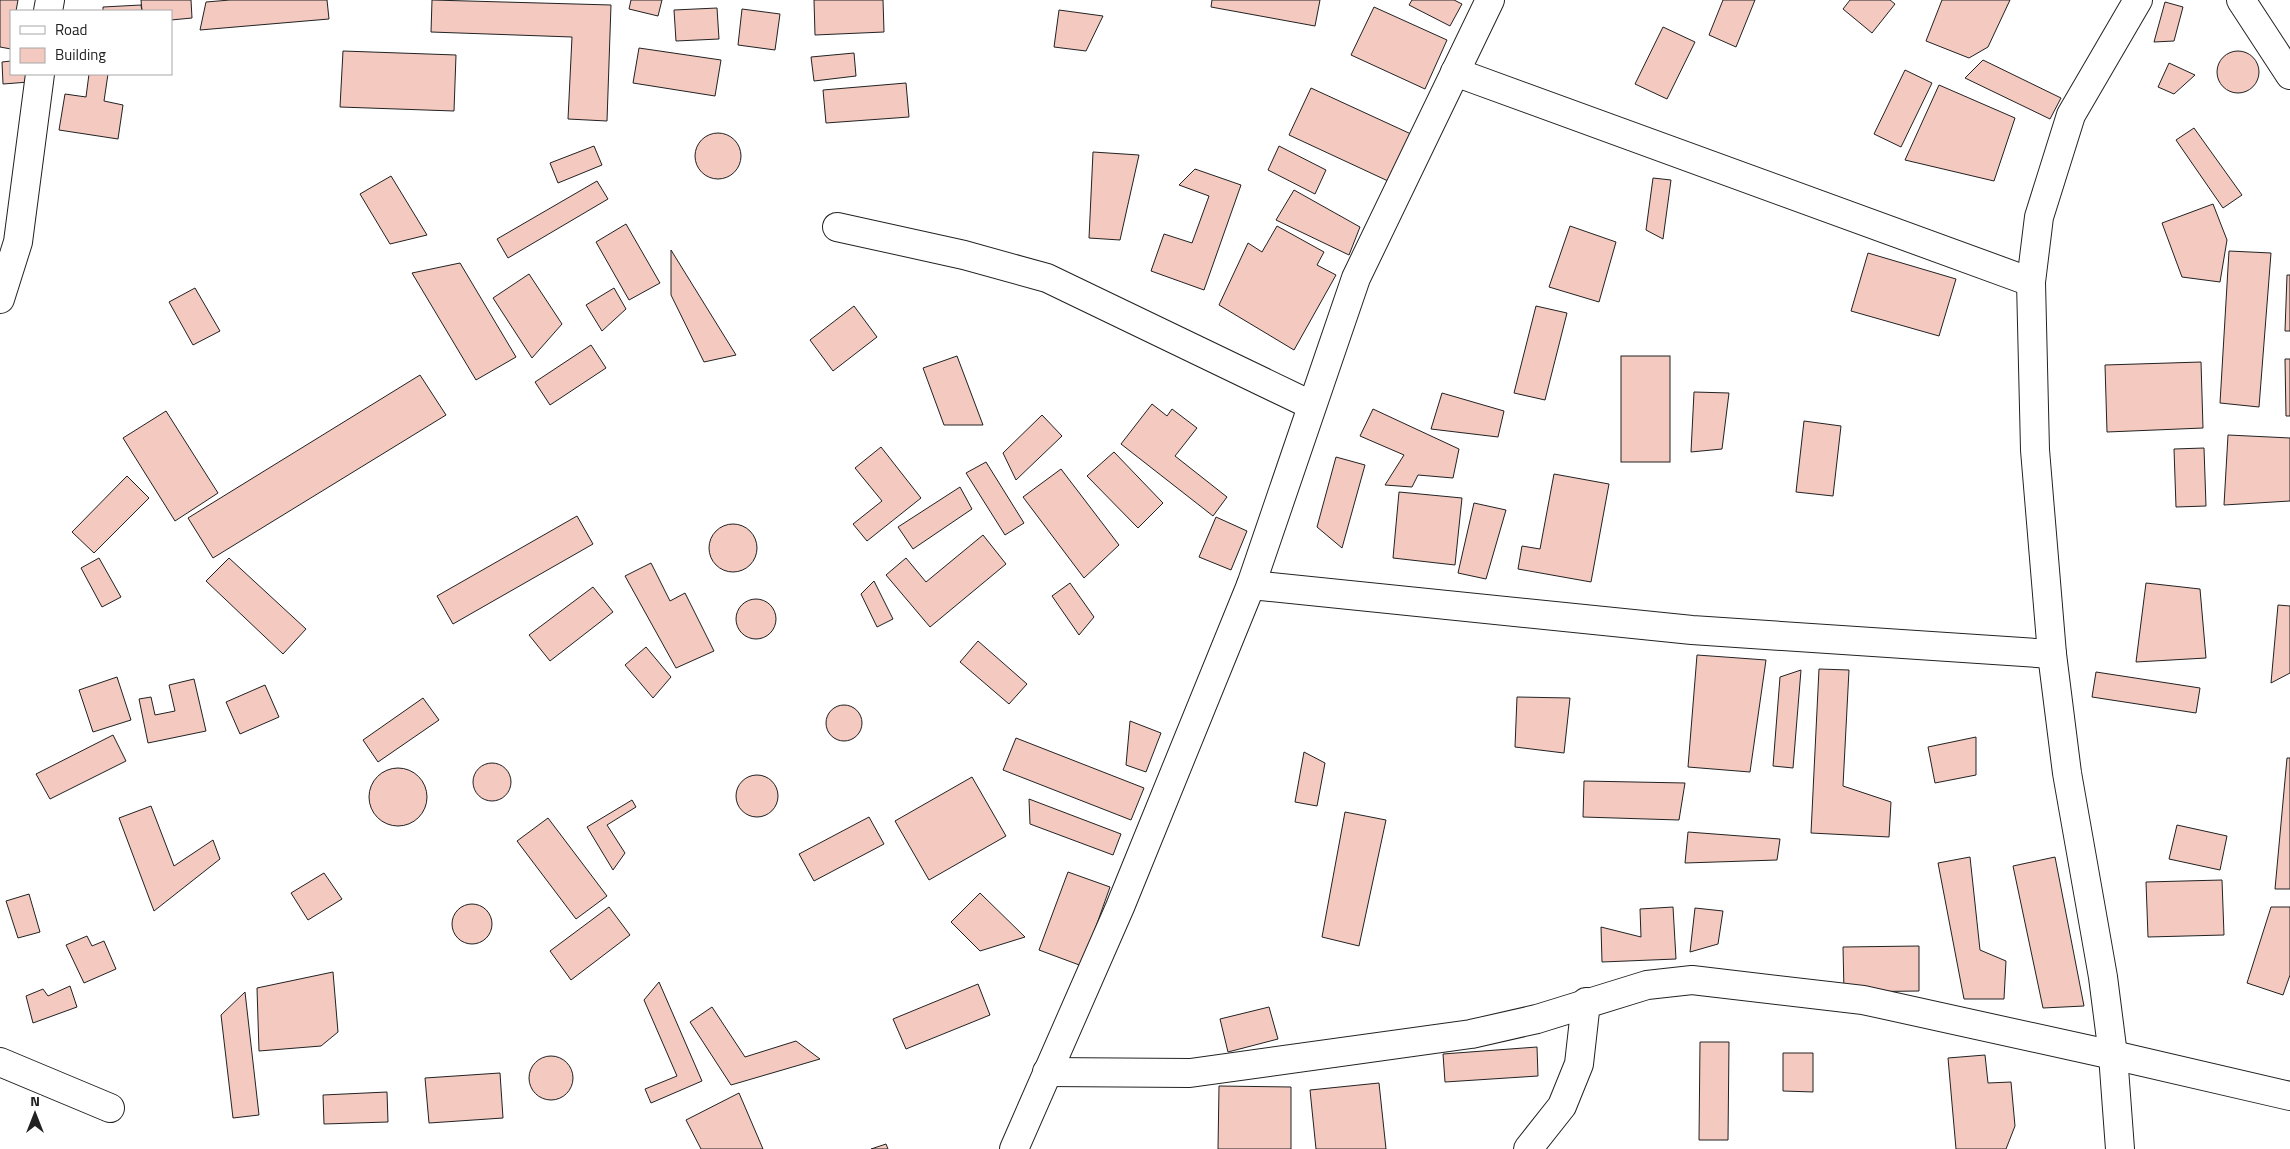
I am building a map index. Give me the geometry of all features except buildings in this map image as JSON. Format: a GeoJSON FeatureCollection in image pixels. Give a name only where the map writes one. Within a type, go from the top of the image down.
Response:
{"type":"FeatureCollection","features":[{"type":"Feature","properties":{"kind":"street"},"geometry":{"type":"LineString","coordinates":[[1014,1149],[1120,907],[1251,585],[1356,278],[1490,0]]}},
{"type":"Feature","properties":{"kind":"street"},"geometry":{"type":"LineString","coordinates":[[2120,1149],[2113,1054],[2103,977],[2067,773],[2052,654],[2035,450],[2031,282],[2039,217],[2071,115],[2138,0]]}},
{"type":"Feature","properties":{"kind":"street"},"geometry":{"type":"LineString","coordinates":[[2241,0],[2290,75]]}},
{"type":"Feature","properties":{"kind":"street"},"geometry":{"type":"LineString","coordinates":[[1455,72],[2031,282]]}},
{"type":"Feature","properties":{"kind":"street"},"geometry":{"type":"LineString","coordinates":[[0,299],[18,242],[40,75]]}},
{"type":"Feature","properties":{"kind":"street"},"geometry":{"type":"LineString","coordinates":[[836,228],[964,255],[1047,278],[1311,405]]}},
{"type":"Feature","properties":{"kind":"street"},"geometry":{"type":"LineString","coordinates":[[1251,585],[1692,630],[2052,654]]}},
{"type":"Feature","properties":{"kind":"street"},"geometry":{"type":"LineString","coordinates":[[1047,1072],[1190,1073],[1471,1034],[1537,1019],[1586,1002],[1648,985],[1692,980],[1863,1000],[2113,1054],[2290,1096]]}},
{"type":"Feature","properties":{"kind":"street"},"geometry":{"type":"LineString","coordinates":[[1528,1149],[1562,1106],[1579,1064],[1586,1002]]}},
{"type":"Feature","properties":{"kind":"street"},"geometry":{"type":"LineString","coordinates":[[0,1062],[110,1108]]}}]}
